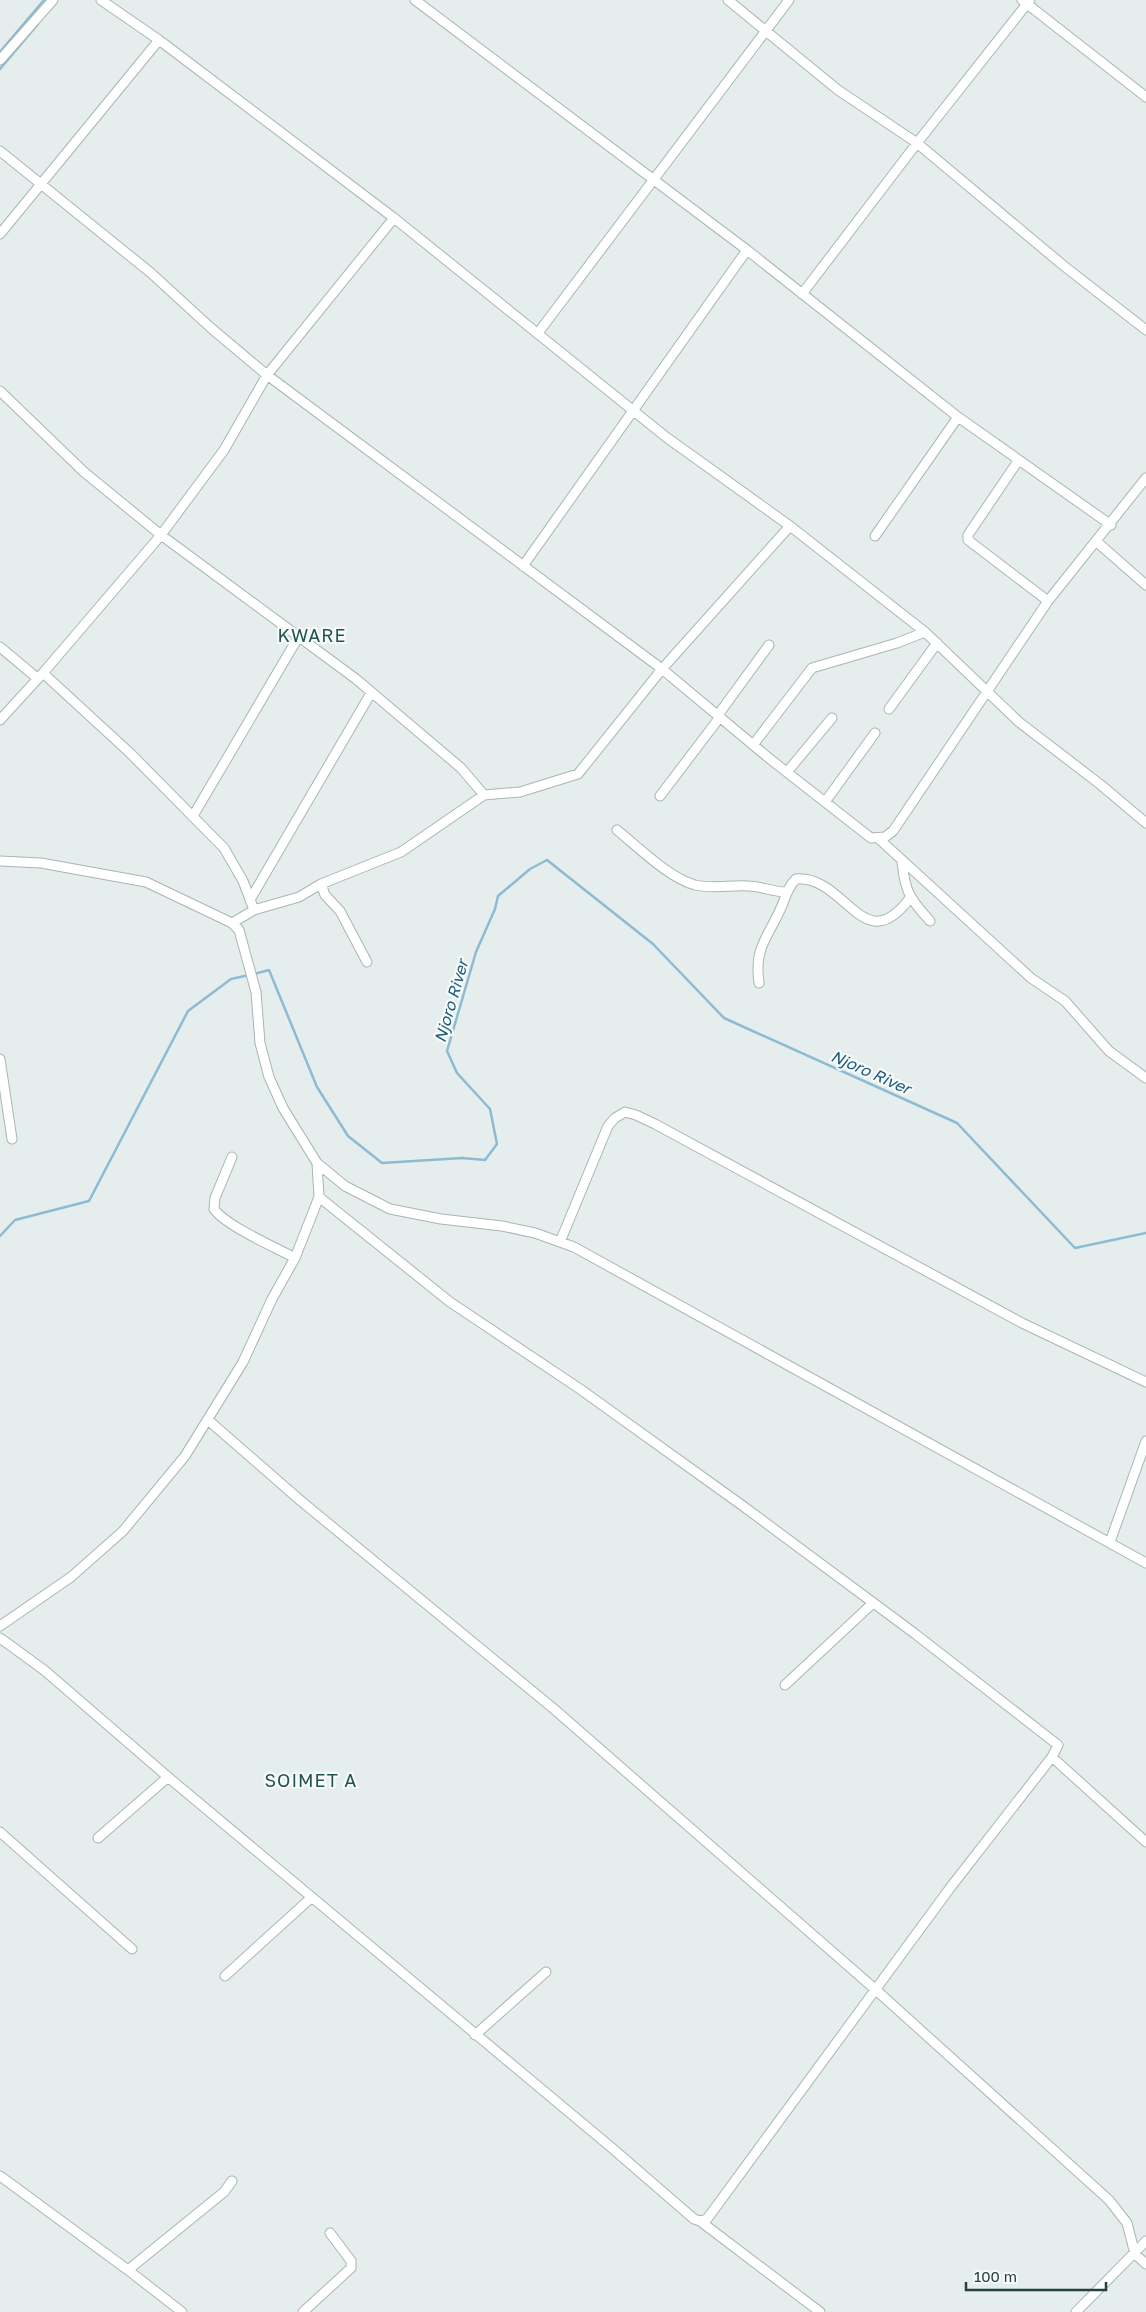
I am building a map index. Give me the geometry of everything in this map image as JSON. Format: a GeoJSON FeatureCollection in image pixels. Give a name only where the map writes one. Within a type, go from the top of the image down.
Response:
{"type":"FeatureCollection","features":[{"type":"Feature","properties":{"kind":"street"},"geometry":{"type":"LineString","coordinates":[[0,60],[53,0]]}},
{"type":"Feature","properties":{"kind":"street"},"geometry":{"type":"LineString","coordinates":[[101,0],[159,40],[394,218],[698,462],[790,526],[925,632],[1019,722],[1101,785],[1146,823]]}},
{"type":"Feature","properties":{"kind":"street"},"geometry":{"type":"LineString","coordinates":[[415,0],[655,179],[958,416],[1018,461],[1111,525]]}},
{"type":"Feature","properties":{"kind":"street"},"geometry":{"type":"LineString","coordinates":[[728,0],[838,90],[917,143],[1057,260],[1146,330]]}},
{"type":"Feature","properties":{"kind":"street"},"geometry":{"type":"LineString","coordinates":[[538,333],[789,0]]}},
{"type":"Feature","properties":{"kind":"street"},"geometry":{"type":"LineString","coordinates":[[802,294],[1027,1],[1146,97]]}},
{"type":"Feature","properties":{"kind":"street"},"geometry":{"type":"LineString","coordinates":[[0,234],[159,40]]}},
{"type":"Feature","properties":{"kind":"street"},"geometry":{"type":"LineString","coordinates":[[0,151],[151,272],[211,328],[267,374],[662,669],[753,745],[864,834],[872,838],[885,837],[893,831],[986,690],[1048,601],[1111,525],[1146,478]]}},
{"type":"Feature","properties":{"kind":"street"},"geometry":{"type":"LineString","coordinates":[[0,720],[161,535],[224,450],[267,374],[394,218]]}},
{"type":"Feature","properties":{"kind":"street"},"geometry":{"type":"LineString","coordinates":[[524,566],[747,250]]}},
{"type":"Feature","properties":{"kind":"street"},"geometry":{"type":"LineString","coordinates":[[0,391],[84,472],[161,535],[299,636],[371,693],[461,768],[484,795]]}},
{"type":"Feature","properties":{"kind":"street"},"geometry":{"type":"LineString","coordinates":[[875,536],[958,416]]}},
{"type":"Feature","properties":{"kind":"street"},"geometry":{"type":"LineString","coordinates":[[1018,461],[968,535],[968,540],[1048,601]]}},
{"type":"Feature","properties":{"kind":"street"},"geometry":{"type":"LineString","coordinates":[[232,923],[254,910],[299,897],[321,884],[401,852],[484,795],[520,792],[578,774],[662,669],[790,526]]}},
{"type":"Feature","properties":{"kind":"street"},"geometry":{"type":"LineString","coordinates":[[1096,542],[1146,585]]}},
{"type":"Feature","properties":{"kind":"street"},"geometry":{"type":"LineString","coordinates":[[753,745],[812,668],[897,643],[925,632]]}},
{"type":"Feature","properties":{"kind":"street"},"geometry":{"type":"LineString","coordinates":[[193,816],[299,636]]}},
{"type":"Feature","properties":{"kind":"street"},"geometry":{"type":"LineString","coordinates":[[889,709],[938,643]]}},
{"type":"Feature","properties":{"kind":"street"},"geometry":{"type":"LineString","coordinates":[[660,796],[769,645]]}},
{"type":"Feature","properties":{"kind":"street"},"geometry":{"type":"LineString","coordinates":[[0,647],[40,675],[130,753],[224,848],[251,898],[254,910]]}},
{"type":"Feature","properties":{"kind":"street"},"geometry":{"type":"LineString","coordinates":[[251,898],[371,693]]}},
{"type":"Feature","properties":{"kind":"street"},"geometry":{"type":"LineString","coordinates":[[787,772],[832,718]]}},
{"type":"Feature","properties":{"kind":"street"},"geometry":{"type":"LineString","coordinates":[[825,802],[875,733]]}},
{"type":"Feature","properties":{"kind":"street"},"geometry":{"type":"LineString","coordinates":[[617,830],[664,867],[683,880],[695,885],[755,886],[776,892],[786,892]]}},
{"type":"Feature","properties":{"kind":"street"},"geometry":{"type":"LineString","coordinates":[[878,838],[902,862],[1032,978],[1065,1001],[1088,1025],[1100,1041],[1146,1078]]}},
{"type":"Feature","properties":{"kind":"street"},"geometry":{"type":"LineString","coordinates":[[0,861],[41,863],[146,882],[232,923],[239,930],[256,992],[260,1043],[269,1077],[283,1108],[317,1163],[345,1186],[390,1210],[534,1232],[582,1251],[1146,1563]]}},
{"type":"Feature","properties":{"kind":"street"},"geometry":{"type":"LineString","coordinates":[[902,862],[903,878],[910,898],[930,921]]}},
{"type":"Feature","properties":{"kind":"street"},"geometry":{"type":"LineString","coordinates":[[759,984],[758,957],[767,932],[783,905],[786,892],[796,879],[818,882],[865,919],[876,923],[886,921],[894,916],[910,898]]}},
{"type":"Feature","properties":{"kind":"street"},"geometry":{"type":"LineString","coordinates":[[321,884],[325,895],[340,911],[367,962]]}},
{"type":"Feature","properties":{"kind":"street"},"geometry":{"type":"LineString","coordinates":[[0,1059],[12,1138]]}},
{"type":"Feature","properties":{"kind":"street"},"geometry":{"type":"LineString","coordinates":[[560,1242],[608,1126],[615,1118],[625,1112],[655,1124],[1022,1323],[1146,1382]]}},
{"type":"Feature","properties":{"kind":"street"},"geometry":{"type":"LineString","coordinates":[[232,1157],[215,1198],[214,1209],[217,1214],[295,1258]]}},
{"type":"Feature","properties":{"kind":"street"},"geometry":{"type":"LineString","coordinates":[[0,1626],[71,1577],[123,1531],[185,1456],[243,1362],[272,1299],[295,1258],[319,1197],[317,1163]]}},
{"type":"Feature","properties":{"kind":"street"},"geometry":{"type":"LineString","coordinates":[[319,1197],[450,1302],[588,1395],[873,1603],[1058,1745],[1052,1757],[950,1888],[707,2219],[700,2221]]}},
{"type":"Feature","properties":{"kind":"street"},"geometry":{"type":"LineString","coordinates":[[208,1420],[301,1501],[554,1709],[876,1990],[1109,2200],[1126,2223],[1134,2254],[1146,2264]]}},
{"type":"Feature","properties":{"kind":"street"},"geometry":{"type":"LineString","coordinates":[[1110,1542],[1146,1441]]}},
{"type":"Feature","properties":{"kind":"street"},"geometry":{"type":"LineString","coordinates":[[785,1685],[873,1603]]}},
{"type":"Feature","properties":{"kind":"street"},"geometry":{"type":"LineString","coordinates":[[0,1638],[44,1670],[168,1777],[612,2148],[694,2219],[700,2221],[820,2312]]}},
{"type":"Feature","properties":{"kind":"street"},"geometry":{"type":"LineString","coordinates":[[1052,1757],[1146,1842]]}},
{"type":"Feature","properties":{"kind":"street"},"geometry":{"type":"LineString","coordinates":[[98,1838],[168,1777]]}},
{"type":"Feature","properties":{"kind":"street"},"geometry":{"type":"LineString","coordinates":[[0,1832],[132,1949]]}},
{"type":"Feature","properties":{"kind":"street"},"geometry":{"type":"LineString","coordinates":[[224,1976],[312,1897]]}},
{"type":"Feature","properties":{"kind":"street"},"geometry":{"type":"LineString","coordinates":[[475,2035],[546,1972]]}},
{"type":"Feature","properties":{"kind":"street"},"geometry":{"type":"LineString","coordinates":[[0,2176],[182,2312]]}},
{"type":"Feature","properties":{"kind":"street"},"geometry":{"type":"LineString","coordinates":[[128,2270],[224,2192],[232,2182]]}},
{"type":"Feature","properties":{"kind":"street"},"geometry":{"type":"LineString","coordinates":[[302,2312],[351,2268],[351,2261],[330,2233]]}},
{"type":"Feature","properties":{"kind":"street"},"geometry":{"type":"LineString","coordinates":[[1076,2312],[1146,2241]]}},
{"type":"Feature","properties":{"kind":"waterway"},"geometry":{"type":"LineString","coordinates":[[0,52],[44,0]]}},
{"type":"Feature","properties":{"kind":"waterway"},"geometry":{"type":"LineString","coordinates":[[0,69],[38,24]]}},
{"type":"Feature","properties":{"kind":"waterway","name":"Njoro River"},"geometry":{"type":"LineString","coordinates":[[254,974],[269,970],[317,1087],[348,1136],[382,1163],[462,1158],[485,1160],[497,1144],[490,1109],[457,1073],[447,1051],[476,952],[495,909],[498,896],[530,869],[547,860],[653,944],[724,1018],[957,1123],[1075,1248],[1146,1233]]}},
{"type":"Feature","properties":{"kind":"waterway","name":"Njoro River"},"geometry":{"type":"LineString","coordinates":[[0,1236],[15,1220],[89,1201],[188,1011],[231,979],[249,975]]}},
{"type":"Feature","properties":{"kind":"district","name":"KWARE"},"geometry":{"type":"Point","coordinates":[312,635]}},
{"type":"Feature","properties":{"kind":"district","name":"SOIMET A"},"geometry":{"type":"Point","coordinates":[311,1780]}}]}
